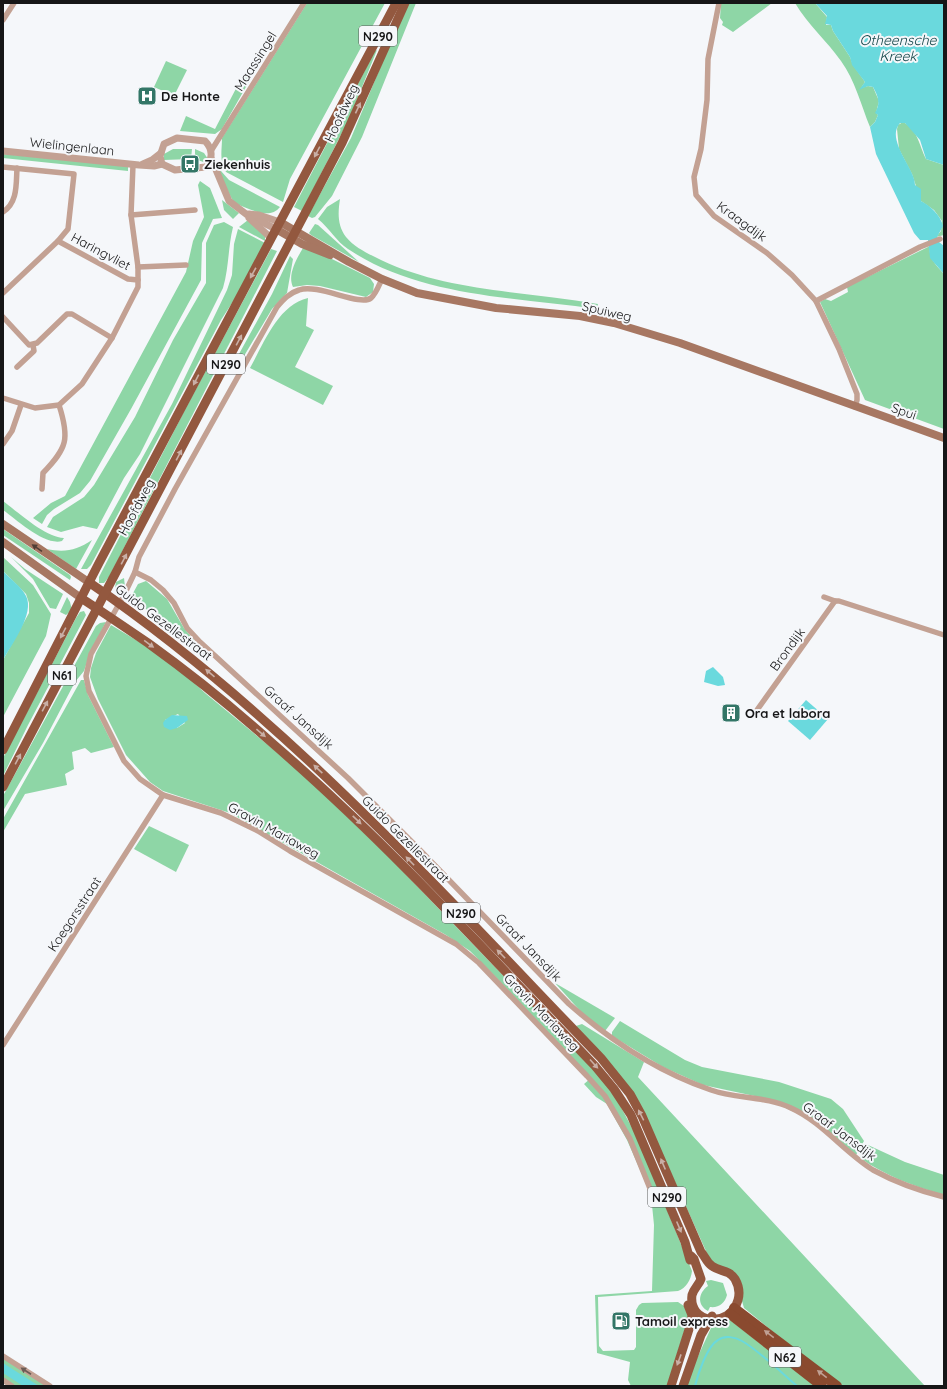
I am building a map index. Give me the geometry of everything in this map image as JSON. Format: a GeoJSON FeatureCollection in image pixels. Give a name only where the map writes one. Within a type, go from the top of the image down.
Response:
{"type":"FeatureCollection","features":[{"type":"Feature","properties":{"kind":"highway","name":"N62"},"geometry":{"type":"LineString","coordinates":[[733,1307],[837,1386]]}},
{"type":"Feature","properties":{"kind":"highway","name":"N62"},"geometry":{"type":"LineString","coordinates":[[733,1307],[822,1386]]}},
{"type":"Feature","properties":{"kind":"main road","name":"Hoofdweg"},"geometry":{"type":"LineString","coordinates":[[3,750],[271,238],[396,3]]}},
{"type":"Feature","properties":{"kind":"main road","name":"Hoofdweg"},"geometry":{"type":"LineString","coordinates":[[3,787],[106,594],[342,143],[404,3]]}},
{"type":"Feature","properties":{"kind":"main road"},"geometry":{"type":"LineString","coordinates":[[278,226],[294,235]]}},
{"type":"Feature","properties":{"kind":"main road","name":"Spuiweg"},"geometry":{"type":"LineString","coordinates":[[294,235],[382,279],[417,293],[496,308],[580,316],[614,324],[680,343],[855,407]]}},
{"type":"Feature","properties":{"kind":"main road","name":"Spui"},"geometry":{"type":"LineString","coordinates":[[855,407],[944,438]]}},
{"type":"Feature","properties":{"kind":"main road","name":"Guido Gezellestraat"},"geometry":{"type":"LineString","coordinates":[[3,524],[162,634],[275,730],[342,792],[602,1058],[630,1094],[642,1116],[700,1252],[712,1270]]}},
{"type":"Feature","properties":{"kind":"main road","name":"Guido Gezellestraat"},"geometry":{"type":"LineString","coordinates":[[3,542],[188,673],[270,741],[324,789],[452,917],[595,1066],[614,1089],[630,1116],[648,1152],[699,1277]]}},
{"type":"Feature","properties":{"kind":"main road"},"geometry":{"type":"LineString","coordinates":[[671,1386],[695,1314],[690,1302],[688,1290],[699,1277],[712,1270]]}},
{"type":"Feature","properties":{"kind":"main road","name":"N290"},"geometry":{"type":"LineString","coordinates":[[712,1270],[726,1271],[734,1279],[739,1291],[733,1307]]}},
{"type":"Feature","properties":{"kind":"main road"},"geometry":{"type":"LineString","coordinates":[[695,1314],[711,1319],[724,1318],[733,1307]]}},
{"type":"Feature","properties":{"kind":"main road"},"geometry":{"type":"LineString","coordinates":[[684,1386],[700,1342],[711,1319]]}},
{"type":"Feature","properties":{"kind":"street"},"geometry":{"type":"LineString","coordinates":[[3,20],[14,3]]}},
{"type":"Feature","properties":{"kind":"street","name":"Maassingel"},"geometry":{"type":"LineString","coordinates":[[225,130],[304,3]]}},
{"type":"Feature","properties":{"kind":"street","name":"Kraagdijk"},"geometry":{"type":"LineString","coordinates":[[719,3],[708,59],[707,100],[700,149],[694,177],[696,195],[714,216],[767,253],[792,275],[816,301],[857,394],[855,407]]}},
{"type":"Feature","properties":{"kind":"street"},"geometry":{"type":"LineString","coordinates":[[220,182],[206,168],[175,170],[162,164],[161,153],[164,144],[177,138],[205,141],[215,138],[225,130]]}},
{"type":"Feature","properties":{"kind":"street"},"geometry":{"type":"LineString","coordinates":[[206,168],[211,154],[225,130]]}},
{"type":"Feature","properties":{"kind":"street"},"geometry":{"type":"LineString","coordinates":[[205,141],[229,202],[246,214],[271,238]]}},
{"type":"Feature","properties":{"kind":"street","name":"Wielingenlaan"},"geometry":{"type":"LineString","coordinates":[[3,151],[136,165],[154,166],[162,164]]}},
{"type":"Feature","properties":{"kind":"street"},"geometry":{"type":"LineString","coordinates":[[3,398],[35,408],[59,405],[82,384],[112,338],[138,287],[138,267],[131,214],[136,165],[152,160],[161,153]]}},
{"type":"Feature","properties":{"kind":"street"},"geometry":{"type":"LineString","coordinates":[[3,167],[74,174],[68,229],[58,240]]}},
{"type":"Feature","properties":{"kind":"street"},"geometry":{"type":"LineString","coordinates":[[3,212],[12,203],[15,196],[17,168]]}},
{"type":"Feature","properties":{"kind":"street"},"geometry":{"type":"LineString","coordinates":[[131,214],[195,210]]}},
{"type":"Feature","properties":{"kind":"street"},"geometry":{"type":"LineString","coordinates":[[246,214],[260,215],[278,226]]}},
{"type":"Feature","properties":{"kind":"street"},"geometry":{"type":"LineString","coordinates":[[816,301],[927,244],[940,239]]}},
{"type":"Feature","properties":{"kind":"street","name":"Haringvliet"},"geometry":{"type":"LineString","coordinates":[[3,293],[58,240],[128,279],[138,280]]}},
{"type":"Feature","properties":{"kind":"street"},"geometry":{"type":"LineString","coordinates":[[138,267],[186,265]]}},
{"type":"Feature","properties":{"kind":"street","name":"Gravin Mariaweg"},"geometry":{"type":"LineString","coordinates":[[382,279],[372,297],[364,301],[328,291],[308,288],[299,289],[288,295],[277,307],[175,489],[139,557],[135,572],[119,604],[91,654],[86,676],[89,691],[124,761],[140,779],[163,795],[222,813],[258,831],[290,851],[456,944],[479,963],[605,1096],[630,1139],[653,1196]]}},
{"type":"Feature","properties":{"kind":"street"},"geometry":{"type":"LineString","coordinates":[[33,345],[67,314],[72,314],[112,338]]}},
{"type":"Feature","properties":{"kind":"street"},"geometry":{"type":"LineString","coordinates":[[3,317],[29,345],[33,345]]}},
{"type":"Feature","properties":{"kind":"street"},"geometry":{"type":"LineString","coordinates":[[17,367],[34,351],[33,345]]}},
{"type":"Feature","properties":{"kind":"street"},"geometry":{"type":"LineString","coordinates":[[3,444],[12,431],[22,404]]}},
{"type":"Feature","properties":{"kind":"street"},"geometry":{"type":"LineString","coordinates":[[42,489],[43,473],[59,456],[63,445],[64,427],[59,405]]}},
{"type":"Feature","properties":{"kind":"street","name":"Graaf Jansdijk"},"geometry":{"type":"LineString","coordinates":[[135,572],[151,580],[163,590],[174,603],[187,628],[200,642],[348,778],[417,846],[569,1004],[596,1028],[644,1060],[712,1091],[763,1100],[790,1107],[810,1119],[873,1169],[901,1183],[944,1197]]}},
{"type":"Feature","properties":{"kind":"street"},"geometry":{"type":"LineString","coordinates":[[824,596],[835,601],[839,601],[944,636]]}},
{"type":"Feature","properties":{"kind":"street","name":"Brondijk"},"geometry":{"type":"LineString","coordinates":[[757,710],[835,601]]}},
{"type":"Feature","properties":{"kind":"street","name":"Koegorsstraat"},"geometry":{"type":"LineString","coordinates":[[3,1045],[163,795]]}},
{"type":"Feature","properties":{"kind":"street"},"geometry":{"type":"LineString","coordinates":[[3,1356],[50,1386]]}},
{"type":"Feature","properties":{"kind":"street"},"geometry":{"type":"LineString","coordinates":[[4,1383],[12,1386]]}},
{"type":"Feature","properties":{"kind":"green space"},"geometry":{"type":"Polygon","coordinates":[[[307,3],[385,3],[290,179],[283,202],[226,172],[222,164],[222,138],[307,3]]]}},
{"type":"Feature","properties":{"kind":"green space"},"geometry":{"type":"Polygon","coordinates":[[[407,3],[416,3],[362,137],[332,196],[315,217],[312,218],[308,216],[351,138],[407,3]]]}},
{"type":"Feature","properties":{"kind":"green space"},"geometry":{"type":"Polygon","coordinates":[[[721,3],[772,3],[733,32],[722,25],[723,22],[720,18],[721,3]]]}},
{"type":"Feature","properties":{"kind":"green space"},"geometry":{"type":"Polygon","coordinates":[[[795,3],[815,3],[827,17],[826,25],[831,25],[833,31],[850,57],[853,65],[865,82],[861,88],[868,86],[873,87],[879,101],[876,113],[878,115],[875,122],[870,127],[854,84],[846,68],[806,19],[795,3]]]}},
{"type":"Feature","properties":{"kind":"green space"},"geometry":{"type":"Polygon","coordinates":[[[377,50],[349,119],[302,211],[294,207],[375,51],[377,50]]]}},
{"type":"Feature","properties":{"kind":"green space"},"geometry":{"type":"Polygon","coordinates":[[[166,61],[187,70],[174,96],[154,87],[166,61]]]}},
{"type":"Feature","properties":{"kind":"green space"},"geometry":{"type":"Polygon","coordinates":[[[243,75],[251,78],[222,129],[215,134],[180,131],[186,116],[215,129],[243,75]]]}},
{"type":"Feature","properties":{"kind":"green space"},"geometry":{"type":"Polygon","coordinates":[[[903,122],[912,129],[918,138],[926,159],[944,165],[944,235],[936,237],[941,231],[942,221],[934,210],[921,201],[912,174],[899,149],[897,129],[898,125],[903,122]]]}},
{"type":"Feature","properties":{"kind":"green space"},"geometry":{"type":"Polygon","coordinates":[[[173,149],[192,149],[191,159],[164,160],[164,154],[173,149]]]}},
{"type":"Feature","properties":{"kind":"green space"},"geometry":{"type":"Polygon","coordinates":[[[195,149],[204,153],[208,159],[206,163],[195,159],[195,149]]]}},
{"type":"Feature","properties":{"kind":"green space"},"geometry":{"type":"Polygon","coordinates":[[[3,154],[128,166],[128,171],[3,158],[3,154]]]}},
{"type":"Feature","properties":{"kind":"green space"},"geometry":{"type":"Polygon","coordinates":[[[217,170],[221,171],[229,180],[280,207],[270,213],[264,213],[234,203],[217,170]]]}},
{"type":"Feature","properties":{"kind":"green space"},"geometry":{"type":"Polygon","coordinates":[[[200,181],[210,188],[222,218],[213,219],[202,243],[201,280],[90,481],[80,493],[47,515],[42,524],[33,518],[51,503],[65,496],[186,272],[193,241],[204,217],[198,185],[200,181]]]}},
{"type":"Feature","properties":{"kind":"green space"},"geometry":{"type":"Polygon","coordinates":[[[340,199],[340,223],[346,237],[358,248],[381,260],[407,271],[433,279],[460,285],[598,304],[597,309],[501,297],[437,286],[406,277],[376,265],[344,246],[318,219],[327,207],[340,199]]]}},
{"type":"Feature","properties":{"kind":"green space"},"geometry":{"type":"Polygon","coordinates":[[[222,200],[239,213],[233,219],[224,210],[222,200]]]}},
{"type":"Feature","properties":{"kind":"green space"},"geometry":{"type":"Polygon","coordinates":[[[248,220],[265,235],[265,241],[239,227],[248,220]]]}},
{"type":"Feature","properties":{"kind":"green space"},"geometry":{"type":"Polygon","coordinates":[[[224,222],[233,227],[223,288],[140,454],[124,478],[97,529],[83,526],[61,532],[47,527],[53,517],[84,497],[94,485],[135,417],[173,340],[206,283],[206,243],[214,225],[224,222]]]}},
{"type":"Feature","properties":{"kind":"green space"},"geometry":{"type":"Polygon","coordinates":[[[315,224],[318,225],[359,262],[311,235],[309,233],[315,224]]]}},
{"type":"Feature","properties":{"kind":"green space"},"geometry":{"type":"Polygon","coordinates":[[[238,229],[265,243],[234,300],[221,320],[91,565],[87,569],[81,569],[172,404],[227,290],[232,275],[234,244],[238,229]]]}},
{"type":"Feature","properties":{"kind":"green space"},"geometry":{"type":"Polygon","coordinates":[[[930,246],[931,258],[944,274],[944,429],[865,400],[820,302],[825,299],[831,301],[848,292],[847,287],[930,246]]]}},
{"type":"Feature","properties":{"kind":"green space"},"geometry":{"type":"Polygon","coordinates":[[[303,248],[318,252],[370,278],[374,284],[373,292],[366,297],[320,286],[307,285],[293,287],[291,282],[292,272],[303,248]]]}},
{"type":"Feature","properties":{"kind":"green space"},"geometry":{"type":"Polygon","coordinates":[[[271,249],[277,251],[109,577],[104,583],[99,583],[99,577],[189,402],[271,249]]]}},
{"type":"Feature","properties":{"kind":"green space"},"geometry":{"type":"Polygon","coordinates":[[[290,256],[293,259],[287,293],[272,309],[244,356],[239,354],[272,294],[290,256]]]}},
{"type":"Feature","properties":{"kind":"green space"},"geometry":{"type":"Polygon","coordinates":[[[308,298],[306,326],[314,330],[295,367],[333,386],[323,405],[250,368],[273,326],[280,317],[288,308],[297,302],[308,298]]]}},
{"type":"Feature","properties":{"kind":"green space"},"geometry":{"type":"Polygon","coordinates":[[[3,501],[24,518],[41,529],[57,537],[64,538],[62,541],[55,542],[31,531],[3,510],[3,501]]]}},
{"type":"Feature","properties":{"kind":"green space"},"geometry":{"type":"Polygon","coordinates":[[[3,529],[70,575],[70,580],[3,535],[3,529]]]}},
{"type":"Feature","properties":{"kind":"green space"},"geometry":{"type":"Polygon","coordinates":[[[92,540],[76,569],[47,549],[60,551],[71,550],[92,540]]]}},
{"type":"Feature","properties":{"kind":"green space"},"geometry":{"type":"Polygon","coordinates":[[[3,557],[33,585],[51,614],[46,636],[3,717],[3,660],[29,613],[29,603],[26,594],[3,571],[3,557]]]}},
{"type":"Feature","properties":{"kind":"green space"},"geometry":{"type":"Polygon","coordinates":[[[11,557],[25,569],[63,594],[56,609],[50,608],[33,579],[11,557]]]}},
{"type":"Feature","properties":{"kind":"green space"},"geometry":{"type":"Polygon","coordinates":[[[124,578],[125,587],[120,596],[115,588],[116,582],[124,578]]]}},
{"type":"Feature","properties":{"kind":"green space"},"geometry":{"type":"Polygon","coordinates":[[[146,581],[167,599],[184,628],[208,657],[133,599],[132,595],[138,584],[146,581]]]}},
{"type":"Feature","properties":{"kind":"green space"},"geometry":{"type":"Polygon","coordinates":[[[67,597],[72,610],[66,615],[60,612],[67,597]]]}},
{"type":"Feature","properties":{"kind":"green space"},"geometry":{"type":"Polygon","coordinates":[[[84,611],[86,615],[3,776],[3,758],[76,618],[80,612],[84,611]]]}},
{"type":"Feature","properties":{"kind":"green space"},"geometry":{"type":"Polygon","coordinates":[[[106,622],[90,653],[84,671],[75,682],[43,743],[3,811],[3,796],[96,626],[100,623],[106,622]]]}},
{"type":"Feature","properties":{"kind":"green space"},"geometry":{"type":"Polygon","coordinates":[[[111,625],[151,649],[188,677],[205,693],[302,773],[389,857],[596,1072],[616,1098],[638,1139],[692,1271],[691,1278],[688,1283],[678,1291],[598,1297],[599,1346],[603,1351],[634,1350],[636,1347],[636,1310],[639,1305],[642,1303],[678,1302],[684,1306],[689,1316],[667,1386],[631,1386],[628,1380],[630,1362],[597,1353],[595,1295],[652,1291],[654,1225],[651,1195],[627,1140],[607,1104],[596,1097],[584,1084],[591,1078],[470,951],[446,935],[230,813],[163,791],[150,782],[126,755],[98,699],[90,677],[91,668],[96,653],[111,625]],[[178,714],[165,720],[177,728],[185,723],[178,714]]]}},
{"type":"Feature","properties":{"kind":"green space"},"geometry":{"type":"Polygon","coordinates":[[[81,680],[84,680],[88,695],[114,747],[91,753],[85,748],[72,752],[74,769],[65,774],[67,785],[25,794],[3,832],[3,819],[81,680]]]}},
{"type":"Feature","properties":{"kind":"green space"},"geometry":{"type":"Polygon","coordinates":[[[149,826],[189,845],[176,872],[134,849],[149,826]]]}},
{"type":"Feature","properties":{"kind":"green space"},"geometry":{"type":"Polygon","coordinates":[[[555,983],[615,1018],[605,1031],[582,1013],[555,983]]]}},
{"type":"Feature","properties":{"kind":"green space"},"geometry":{"type":"Polygon","coordinates":[[[620,1021],[685,1060],[702,1067],[779,1082],[831,1099],[843,1109],[864,1141],[856,1155],[818,1123],[764,1098],[703,1085],[663,1067],[612,1036],[612,1032],[620,1021]]]}},
{"type":"Feature","properties":{"kind":"green space"},"geometry":{"type":"Polygon","coordinates":[[[582,1024],[644,1062],[638,1077],[925,1386],[840,1386],[744,1308],[742,1301],[742,1286],[710,1260],[644,1113],[576,1026],[582,1024]]]}},
{"type":"Feature","properties":{"kind":"green space"},"geometry":{"type":"Polygon","coordinates":[[[868,1145],[905,1162],[944,1175],[944,1195],[900,1180],[860,1158],[868,1145]]]}},
{"type":"Feature","properties":{"kind":"green space"},"geometry":{"type":"Polygon","coordinates":[[[711,1280],[723,1283],[727,1295],[721,1304],[716,1307],[710,1307],[708,1311],[702,1306],[700,1299],[702,1292],[708,1286],[706,1281],[711,1280]]]}},
{"type":"Feature","properties":{"kind":"green space"},"geometry":{"type":"Polygon","coordinates":[[[724,1320],[730,1320],[815,1386],[687,1386],[693,1367],[711,1328],[724,1320]]]}},
{"type":"Feature","properties":{"kind":"green space"},"geometry":{"type":"Polygon","coordinates":[[[3,1358],[47,1386],[16,1386],[3,1378],[3,1358]]]}},
{"type":"Feature","properties":{"kind":"water","name":"Otheensche Kreek"},"geometry":{"type":"Polygon","coordinates":[[[815,3],[944,3],[944,165],[926,159],[920,140],[905,123],[900,123],[896,130],[896,137],[898,146],[914,178],[915,185],[921,189],[921,201],[934,211],[942,222],[943,226],[937,237],[939,242],[944,246],[944,274],[930,258],[928,240],[920,240],[914,233],[876,154],[870,127],[875,122],[878,115],[875,113],[878,103],[875,90],[873,87],[868,86],[859,90],[865,82],[852,65],[850,57],[833,31],[831,25],[825,24],[827,16],[815,3]]]}},
{"type":"Feature","properties":{"kind":"water"},"geometry":{"type":"Polygon","coordinates":[[[3,571],[22,589],[28,603],[25,620],[3,660],[3,571]]]}},
{"type":"Feature","properties":{"kind":"water"},"geometry":{"type":"Polygon","coordinates":[[[713,667],[723,677],[725,685],[718,686],[704,682],[706,671],[713,667]]]}},
{"type":"Feature","properties":{"kind":"water"},"geometry":{"type":"Polygon","coordinates":[[[806,700],[828,719],[810,740],[788,721],[806,700]]]}},
{"type":"Feature","properties":{"kind":"water"},"geometry":{"type":"Polygon","coordinates":[[[172,715],[187,716],[188,720],[177,728],[170,730],[164,727],[163,723],[172,715]]]}},
{"type":"Feature","properties":{"kind":"water"},"geometry":{"type":"Polygon","coordinates":[[[3,1363],[39,1386],[23,1386],[3,1373],[3,1363]]]}},
{"type":"Feature","properties":{"kind":"waterway"},"geometry":{"type":"LineString","coordinates":[[695,1386],[710,1348],[721,1338],[727,1337],[736,1338],[748,1345],[797,1386]]}},
{"type":"Feature","properties":{"kind":"place","name":"De Honte"},"geometry":{"type":"Point","coordinates":[147,96]}},
{"type":"Feature","properties":{"kind":"place","name":"Ziekenhuis"},"geometry":{"type":"Point","coordinates":[190,164]}},
{"type":"Feature","properties":{"kind":"place","name":"Ora et labora"},"geometry":{"type":"Point","coordinates":[731,713]}},
{"type":"Feature","properties":{"kind":"place","name":"Tamoil express"},"geometry":{"type":"Point","coordinates":[621,1321]}}]}
